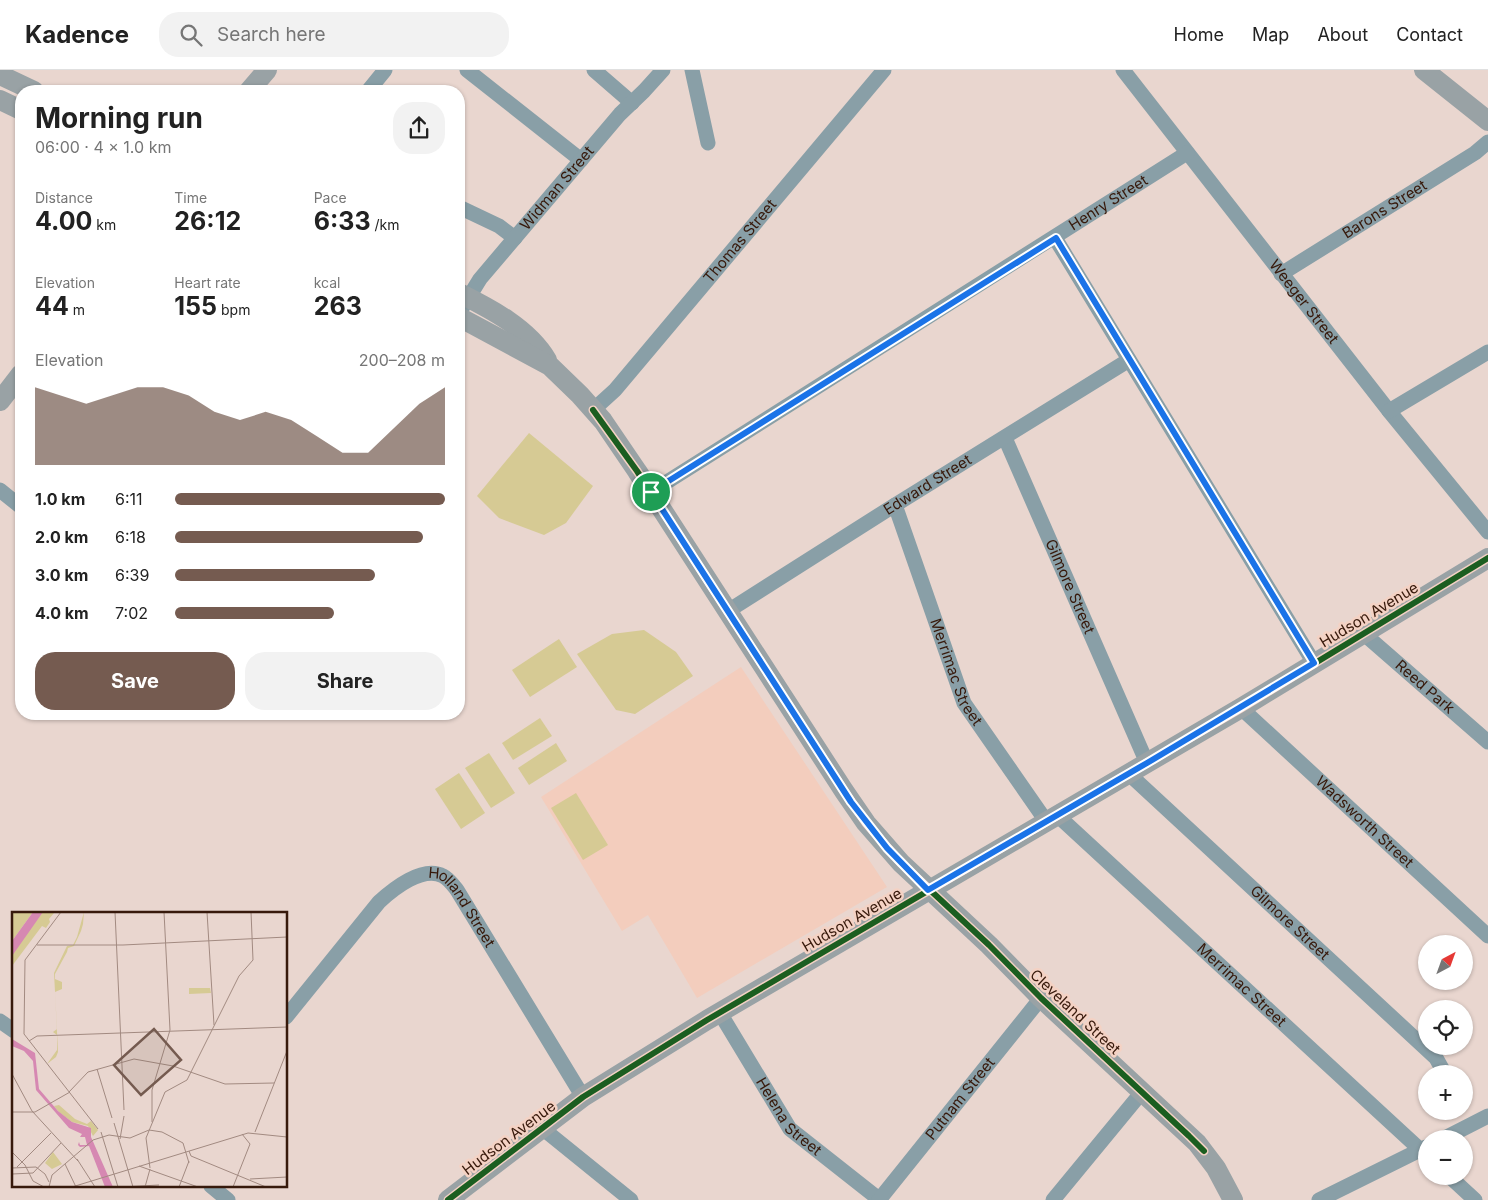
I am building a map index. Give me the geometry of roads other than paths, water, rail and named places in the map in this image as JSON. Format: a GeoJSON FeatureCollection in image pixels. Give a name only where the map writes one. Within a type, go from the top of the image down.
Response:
{"type":"FeatureCollection","features":[{"type":"Feature","properties":{"kind":"main road"},"geometry":{"type":"LineString","coordinates":[[254,85],[267,70]]}},
{"type":"Feature","properties":{"kind":"main road"},"geometry":{"type":"LineString","coordinates":[[1424,70],[1488,121]]}},
{"type":"Feature","properties":{"kind":"main road"},"geometry":{"type":"LineString","coordinates":[[0,75],[21,85]]}},
{"type":"Feature","properties":{"kind":"main road"},"geometry":{"type":"LineString","coordinates":[[0,100],[15,107]]}},
{"type":"Feature","properties":{"kind":"main road"},"geometry":{"type":"LineString","coordinates":[[465,302],[499,316],[525,334],[542,352],[550,366]]}},
{"type":"Feature","properties":{"kind":"main road"},"geometry":{"type":"LineString","coordinates":[[465,320],[550,366]]}},
{"type":"Feature","properties":{"kind":"main road","name":"Cleveland Street"},"geometry":{"type":"LineString","coordinates":[[550,366],[594,410],[617,441],[866,823],[894,856],[928,890],[1204,1151],[1216,1168],[1233,1200]]}},
{"type":"Feature","properties":{"kind":"main road"},"geometry":{"type":"LineString","coordinates":[[0,401],[15,382]]}},
{"type":"Feature","properties":{"kind":"main road","name":"Hudson Avenue"},"geometry":{"type":"LineString","coordinates":[[448,1200],[583,1097],[720,1013],[928,890],[1241,708],[1487,559]]}},
{"type":"Feature","properties":{"kind":"street"},"geometry":{"type":"LineString","coordinates":[[373,85],[385,70]]}},
{"type":"Feature","properties":{"kind":"street"},"geometry":{"type":"LineString","coordinates":[[467,70],[581,160]]}},
{"type":"Feature","properties":{"kind":"street"},"geometry":{"type":"LineString","coordinates":[[594,70],[632,103]]}},
{"type":"Feature","properties":{"kind":"street","name":"Widman Street"},"geometry":{"type":"LineString","coordinates":[[465,297],[620,114],[663,70]]}},
{"type":"Feature","properties":{"kind":"street"},"geometry":{"type":"LineString","coordinates":[[692,70],[708,144]]}},
{"type":"Feature","properties":{"kind":"street","name":"Thomas Street"},"geometry":{"type":"LineString","coordinates":[[594,410],[615,390],[884,70]]}},
{"type":"Feature","properties":{"kind":"street","name":"Weeger Street"},"geometry":{"type":"LineString","coordinates":[[1123,70],[1389,411],[1488,532]]}},
{"type":"Feature","properties":{"kind":"street","name":"Barons Street"},"geometry":{"type":"LineString","coordinates":[[1281,274],[1475,153],[1488,142]]}},
{"type":"Feature","properties":{"kind":"street","name":"Henry Street"},"geometry":{"type":"LineString","coordinates":[[651,492],[1056,238],[1187,153]]}},
{"type":"Feature","properties":{"kind":"street"},"geometry":{"type":"LineString","coordinates":[[465,210],[499,226],[515,238]]}},
{"type":"Feature","properties":{"kind":"street"},"geometry":{"type":"LineString","coordinates":[[1056,238],[1314,663]]}},
{"type":"Feature","properties":{"kind":"street"},"geometry":{"type":"LineString","coordinates":[[1389,411],[1488,352]]}},
{"type":"Feature","properties":{"kind":"street","name":"Edward Street"},"geometry":{"type":"LineString","coordinates":[[728,612],[895,505],[1130,360]]}},
{"type":"Feature","properties":{"kind":"street","name":"Gilmore Street"},"geometry":{"type":"LineString","coordinates":[[1005,438],[1147,763]]}},
{"type":"Feature","properties":{"kind":"street"},"geometry":{"type":"LineString","coordinates":[[0,490],[15,501]]}},
{"type":"Feature","properties":{"kind":"street","name":"Merrimac Street"},"geometry":{"type":"LineString","coordinates":[[895,505],[964,703],[1052,818],[1418,1146]]}},
{"type":"Feature","properties":{"kind":"street","name":"Reed Park"},"geometry":{"type":"LineString","coordinates":[[1363,633],[1488,742]]}},
{"type":"Feature","properties":{"kind":"street","name":"Wadsworth Street"},"geometry":{"type":"LineString","coordinates":[[1241,708],[1488,936]]}},
{"type":"Feature","properties":{"kind":"street","name":"Gilmore Street"},"geometry":{"type":"LineString","coordinates":[[1129,774],[1436,1058],[1440,1065]]}},
{"type":"Feature","properties":{"kind":"street","name":"Holland Street"},"geometry":{"type":"LineString","coordinates":[[288,1014],[370,911],[384,897],[411,879],[432,873],[442,875],[457,890],[583,1097]]}},
{"type":"Feature","properties":{"kind":"street","name":"Putnam Street"},"geometry":{"type":"LineString","coordinates":[[879,1200],[1041,998]]}},
{"type":"Feature","properties":{"kind":"street","name":"Helena Street"},"geometry":{"type":"LineString","coordinates":[[720,1013],[790,1129],[879,1200]]}},
{"type":"Feature","properties":{"kind":"street"},"geometry":{"type":"LineString","coordinates":[[0,1020],[12,1029]]}},
{"type":"Feature","properties":{"kind":"street"},"geometry":{"type":"LineString","coordinates":[[1053,1200],[1142,1092]]}},
{"type":"Feature","properties":{"kind":"street"},"geometry":{"type":"LineString","coordinates":[[1460,1130],[1488,1116]]}},
{"type":"Feature","properties":{"kind":"street"},"geometry":{"type":"LineString","coordinates":[[1468,1120],[1470,1125]]}},
{"type":"Feature","properties":{"kind":"street"},"geometry":{"type":"LineString","coordinates":[[542,1128],[631,1200]]}},
{"type":"Feature","properties":{"kind":"street"},"geometry":{"type":"LineString","coordinates":[[1319,1200],[1418,1154]]}},
{"type":"Feature","properties":{"kind":"street"},"geometry":{"type":"LineString","coordinates":[[1459,1185],[1475,1200]]}},
{"type":"Feature","properties":{"kind":"street"},"geometry":{"type":"LineString","coordinates":[[213,1188],[228,1200]]}}]}
